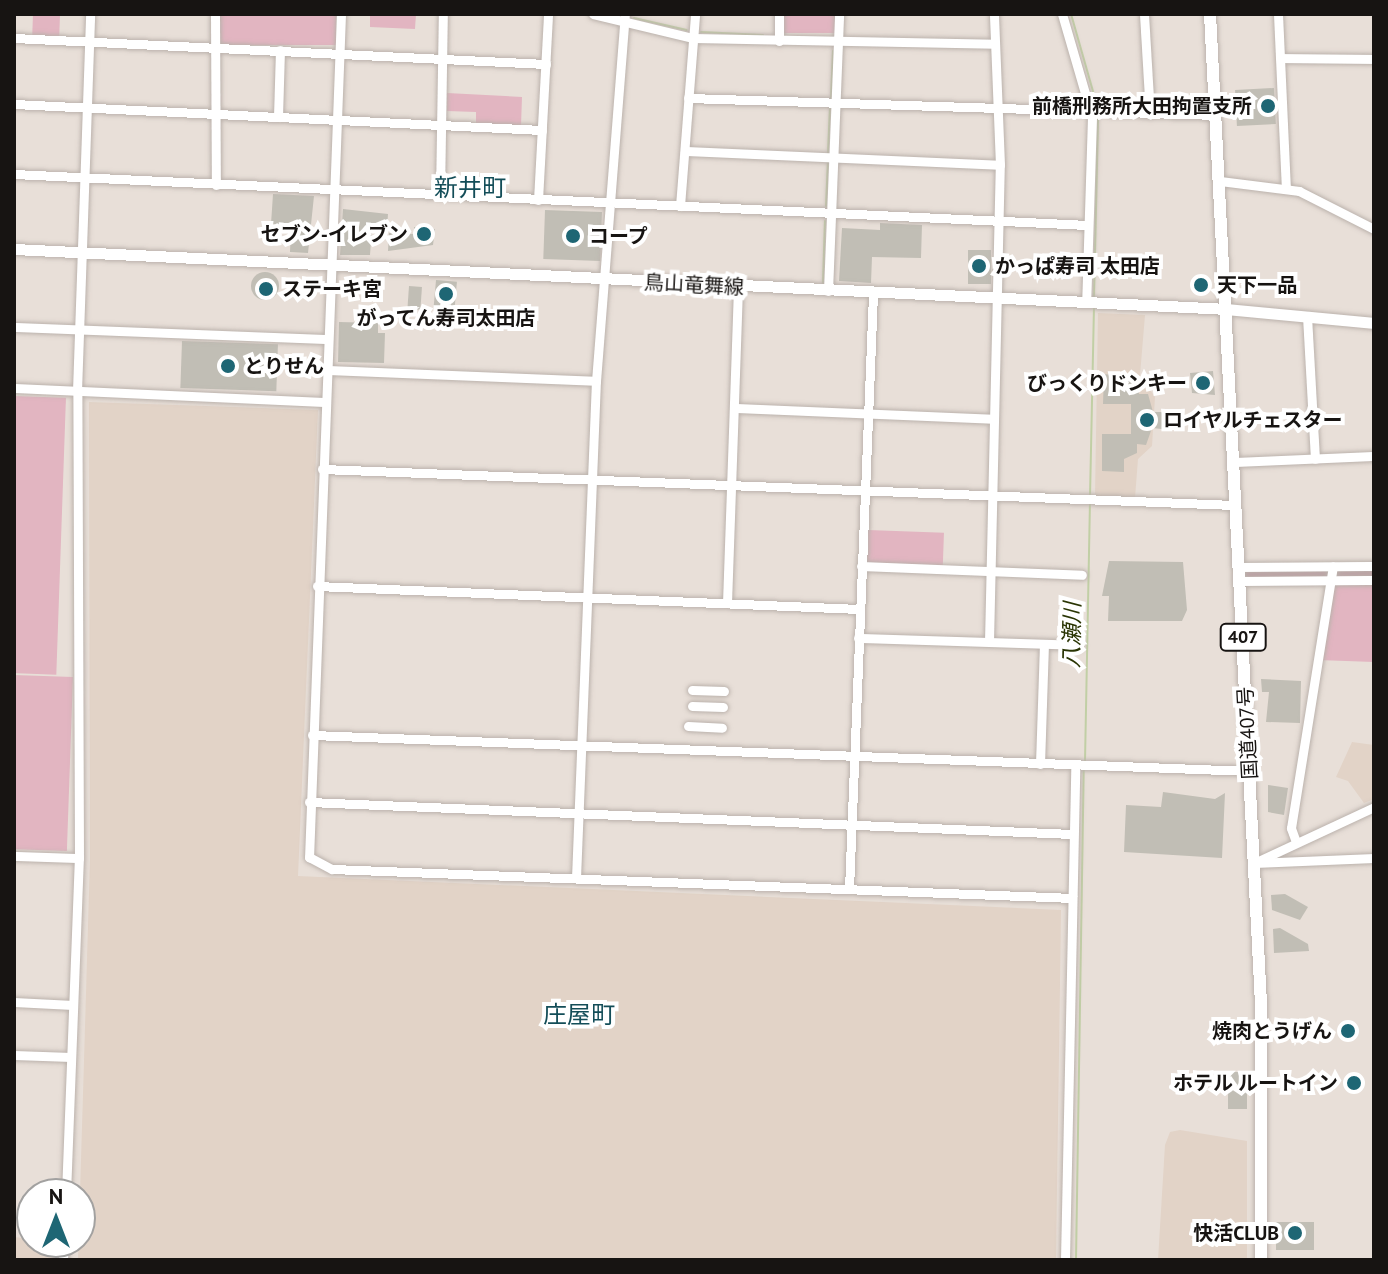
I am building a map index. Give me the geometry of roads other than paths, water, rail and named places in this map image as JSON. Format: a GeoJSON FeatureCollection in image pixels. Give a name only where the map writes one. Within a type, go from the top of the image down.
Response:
{"type":"FeatureCollection","features":[{"type":"Feature","properties":{"kind":"highway","name":"国道407号"},"geometry":{"type":"LineString","coordinates":[[1210,14],[1254,863],[1261,1260]]}},
{"type":"Feature","properties":{"kind":"main road","name":"鳥山竜舞線"},"geometry":{"type":"LineString","coordinates":[[14,249],[738,288],[1226,309],[1374,323]]}},
{"type":"Feature","properties":{"kind":"street"},"geometry":{"type":"LineString","coordinates":[[67,1178],[79,858],[77,391],[90,14]]}},
{"type":"Feature","properties":{"kind":"street"},"geometry":{"type":"LineString","coordinates":[[215,14],[216,185]]}},
{"type":"Feature","properties":{"kind":"street"},"geometry":{"type":"LineString","coordinates":[[341,14],[307,849],[320,867],[1072,898]]}},
{"type":"Feature","properties":{"kind":"street"},"geometry":{"type":"LineString","coordinates":[[440,195],[443,14]]}},
{"type":"Feature","properties":{"kind":"street"},"geometry":{"type":"LineString","coordinates":[[538,200],[548,14]]}},
{"type":"Feature","properties":{"kind":"street"},"geometry":{"type":"LineString","coordinates":[[593,14],[624,18],[693,38],[995,44]]}},
{"type":"Feature","properties":{"kind":"street"},"geometry":{"type":"LineString","coordinates":[[680,206],[695,14]]}},
{"type":"Feature","properties":{"kind":"street"},"geometry":{"type":"LineString","coordinates":[[779,14],[779,41]]}},
{"type":"Feature","properties":{"kind":"street"},"geometry":{"type":"LineString","coordinates":[[828,291],[839,14]]}},
{"type":"Feature","properties":{"kind":"street"},"geometry":{"type":"LineString","coordinates":[[989,642],[1000,165],[994,14]]}},
{"type":"Feature","properties":{"kind":"street"},"geometry":{"type":"LineString","coordinates":[[1062,14],[1090,110],[1088,225],[1091,303]]}},
{"type":"Feature","properties":{"kind":"street"},"geometry":{"type":"LineString","coordinates":[[1144,14],[1150,114]]}},
{"type":"Feature","properties":{"kind":"street"},"geometry":{"type":"LineString","coordinates":[[1278,14],[1286,187]]}},
{"type":"Feature","properties":{"kind":"street"},"geometry":{"type":"LineString","coordinates":[[576,878],[596,381],[624,18]]}},
{"type":"Feature","properties":{"kind":"street"},"geometry":{"type":"LineString","coordinates":[[14,38],[546,64]]}},
{"type":"Feature","properties":{"kind":"street"},"geometry":{"type":"LineString","coordinates":[[278,117],[280,50]]}},
{"type":"Feature","properties":{"kind":"street"},"geometry":{"type":"LineString","coordinates":[[1280,58],[1374,59]]}},
{"type":"Feature","properties":{"kind":"street"},"geometry":{"type":"LineString","coordinates":[[688,98],[1216,115]]}},
{"type":"Feature","properties":{"kind":"street"},"geometry":{"type":"LineString","coordinates":[[14,104],[542,130]]}},
{"type":"Feature","properties":{"kind":"street"},"geometry":{"type":"LineString","coordinates":[[685,151],[1000,165]]}},
{"type":"Feature","properties":{"kind":"street"},"geometry":{"type":"LineString","coordinates":[[14,174],[1088,225]]}},
{"type":"Feature","properties":{"kind":"street"},"geometry":{"type":"LineString","coordinates":[[1220,181],[1286,187],[1374,229]]}},
{"type":"Feature","properties":{"kind":"street"},"geometry":{"type":"LineString","coordinates":[[727,603],[738,288]]}},
{"type":"Feature","properties":{"kind":"street"},"geometry":{"type":"LineString","coordinates":[[849,889],[873,293]]}},
{"type":"Feature","properties":{"kind":"street"},"geometry":{"type":"LineString","coordinates":[[1307,316],[1315,459]]}},
{"type":"Feature","properties":{"kind":"street"},"geometry":{"type":"LineString","coordinates":[[14,327],[327,339]]}},
{"type":"Feature","properties":{"kind":"street"},"geometry":{"type":"LineString","coordinates":[[326,370],[596,381]]}},
{"type":"Feature","properties":{"kind":"street"},"geometry":{"type":"LineString","coordinates":[[14,388],[325,402]]}},
{"type":"Feature","properties":{"kind":"street"},"geometry":{"type":"LineString","coordinates":[[735,408],[994,419]]}},
{"type":"Feature","properties":{"kind":"street"},"geometry":{"type":"LineString","coordinates":[[1234,462],[1374,456]]}},
{"type":"Feature","properties":{"kind":"street"},"geometry":{"type":"LineString","coordinates":[[322,469],[865,493],[1236,505]]}},
{"type":"Feature","properties":{"kind":"street"},"geometry":{"type":"LineString","coordinates":[[861,566],[1082,575]]}},
{"type":"Feature","properties":{"kind":"street"},"geometry":{"type":"LineString","coordinates":[[1294,863],[1291,828],[1333,566]]}},
{"type":"Feature","properties":{"kind":"street"},"geometry":{"type":"LineString","coordinates":[[1239,567],[1374,566]]}},
{"type":"Feature","properties":{"kind":"street"},"geometry":{"type":"LineString","coordinates":[[1240,581],[1374,580]]}},
{"type":"Feature","properties":{"kind":"street"},"geometry":{"type":"LineString","coordinates":[[317,586],[859,609]]}},
{"type":"Feature","properties":{"kind":"street"},"geometry":{"type":"LineString","coordinates":[[858,638],[1079,645]]}},
{"type":"Feature","properties":{"kind":"street"},"geometry":{"type":"LineString","coordinates":[[1040,764],[1044,644]]}},
{"type":"Feature","properties":{"kind":"street"},"geometry":{"type":"LineString","coordinates":[[692,690],[724,691]]}},
{"type":"Feature","properties":{"kind":"street"},"geometry":{"type":"LineString","coordinates":[[692,706],[723,707]]}},
{"type":"Feature","properties":{"kind":"street"},"geometry":{"type":"LineString","coordinates":[[688,726],[722,728]]}},
{"type":"Feature","properties":{"kind":"street"},"geometry":{"type":"LineString","coordinates":[[312,735],[1250,771]]}},
{"type":"Feature","properties":{"kind":"street"},"geometry":{"type":"LineString","coordinates":[[1065,1260],[1073,834],[1081,765]]}},
{"type":"Feature","properties":{"kind":"street"},"geometry":{"type":"LineString","coordinates":[[309,802],[1073,834]]}},
{"type":"Feature","properties":{"kind":"street"},"geometry":{"type":"LineString","coordinates":[[1254,863],[1374,807]]}},
{"type":"Feature","properties":{"kind":"street"},"geometry":{"type":"LineString","coordinates":[[14,856],[79,858]]}},
{"type":"Feature","properties":{"kind":"street"},"geometry":{"type":"LineString","coordinates":[[1254,863],[1374,858]]}},
{"type":"Feature","properties":{"kind":"street"},"geometry":{"type":"LineString","coordinates":[[14,1002],[73,1005]]}},
{"type":"Feature","properties":{"kind":"street"},"geometry":{"type":"LineString","coordinates":[[14,1055],[71,1057]]}},
{"type":"Feature","properties":{"kind":"waterway","name":"八瀬川"},"geometry":{"type":"LineString","coordinates":[[1071,14],[1098,109]]}},
{"type":"Feature","properties":{"kind":"waterway"},"geometry":{"type":"LineString","coordinates":[[634,18],[687,30]]}},
{"type":"Feature","properties":{"kind":"waterway"},"geometry":{"type":"LineString","coordinates":[[701,32],[763,35]]}},
{"type":"Feature","properties":{"kind":"waterway"},"geometry":{"type":"LineString","coordinates":[[831,98],[833,51]]}},
{"type":"Feature","properties":{"kind":"waterway"},"geometry":{"type":"LineString","coordinates":[[828,153],[830,108]]}},
{"type":"Feature","properties":{"kind":"waterway","name":"八瀬川"},"geometry":{"type":"LineString","coordinates":[[1094,297],[1098,115]]}},
{"type":"Feature","properties":{"kind":"waterway"},"geometry":{"type":"LineString","coordinates":[[826,206],[828,160]]}},
{"type":"Feature","properties":{"kind":"waterway"},"geometry":{"type":"LineString","coordinates":[[823,283],[825,221]]}},
{"type":"Feature","properties":{"kind":"waterway","name":"八瀬川"},"geometry":{"type":"LineString","coordinates":[[1090,497],[1094,307]]}},
{"type":"Feature","properties":{"kind":"waterway","name":"八瀬川"},"geometry":{"type":"LineString","coordinates":[[1085,761],[1090,503]]}},
{"type":"Feature","properties":{"kind":"waterway","name":"八瀬川"},"geometry":{"type":"LineString","coordinates":[[1076,1260],[1084,767]]}},
{"type":"Feature","properties":{"kind":"place","name":"前橋刑務所大田拘置支所"},"geometry":{"type":"Point","coordinates":[1268,106]}},
{"type":"Feature","properties":{"kind":"place","name":"セブン-イレブン"},"geometry":{"type":"Point","coordinates":[424,234]}},
{"type":"Feature","properties":{"kind":"place","name":"コープ"},"geometry":{"type":"Point","coordinates":[573,236]}},
{"type":"Feature","properties":{"kind":"place","name":"かっぱ寿司 太田店"},"geometry":{"type":"Point","coordinates":[979,266]}},
{"type":"Feature","properties":{"kind":"place","name":"天下一品"},"geometry":{"type":"Point","coordinates":[1201,285]}},
{"type":"Feature","properties":{"kind":"place","name":"ステーキ宮"},"geometry":{"type":"Point","coordinates":[266,289]}},
{"type":"Feature","properties":{"kind":"place","name":"がってん寿司太田店"},"geometry":{"type":"Point","coordinates":[446,294]}},
{"type":"Feature","properties":{"kind":"place","name":"とりせん"},"geometry":{"type":"Point","coordinates":[228,366]}},
{"type":"Feature","properties":{"kind":"place","name":"びっくりドンキー"},"geometry":{"type":"Point","coordinates":[1203,383]}},
{"type":"Feature","properties":{"kind":"place","name":"ロイヤルチェスター"},"geometry":{"type":"Point","coordinates":[1147,420]}},
{"type":"Feature","properties":{"kind":"place","name":"焼肉とうげん"},"geometry":{"type":"Point","coordinates":[1348,1031]}},
{"type":"Feature","properties":{"kind":"place","name":"ホテル ルートイン"},"geometry":{"type":"Point","coordinates":[1354,1083]}},
{"type":"Feature","properties":{"kind":"place","name":"快活CLUB"},"geometry":{"type":"Point","coordinates":[1295,1233]}},
{"type":"Feature","properties":{"kind":"district","name":"新井町"},"geometry":{"type":"Point","coordinates":[470,188]}},
{"type":"Feature","properties":{"kind":"district","name":"庄屋町"},"geometry":{"type":"Point","coordinates":[579,1015]}}]}
